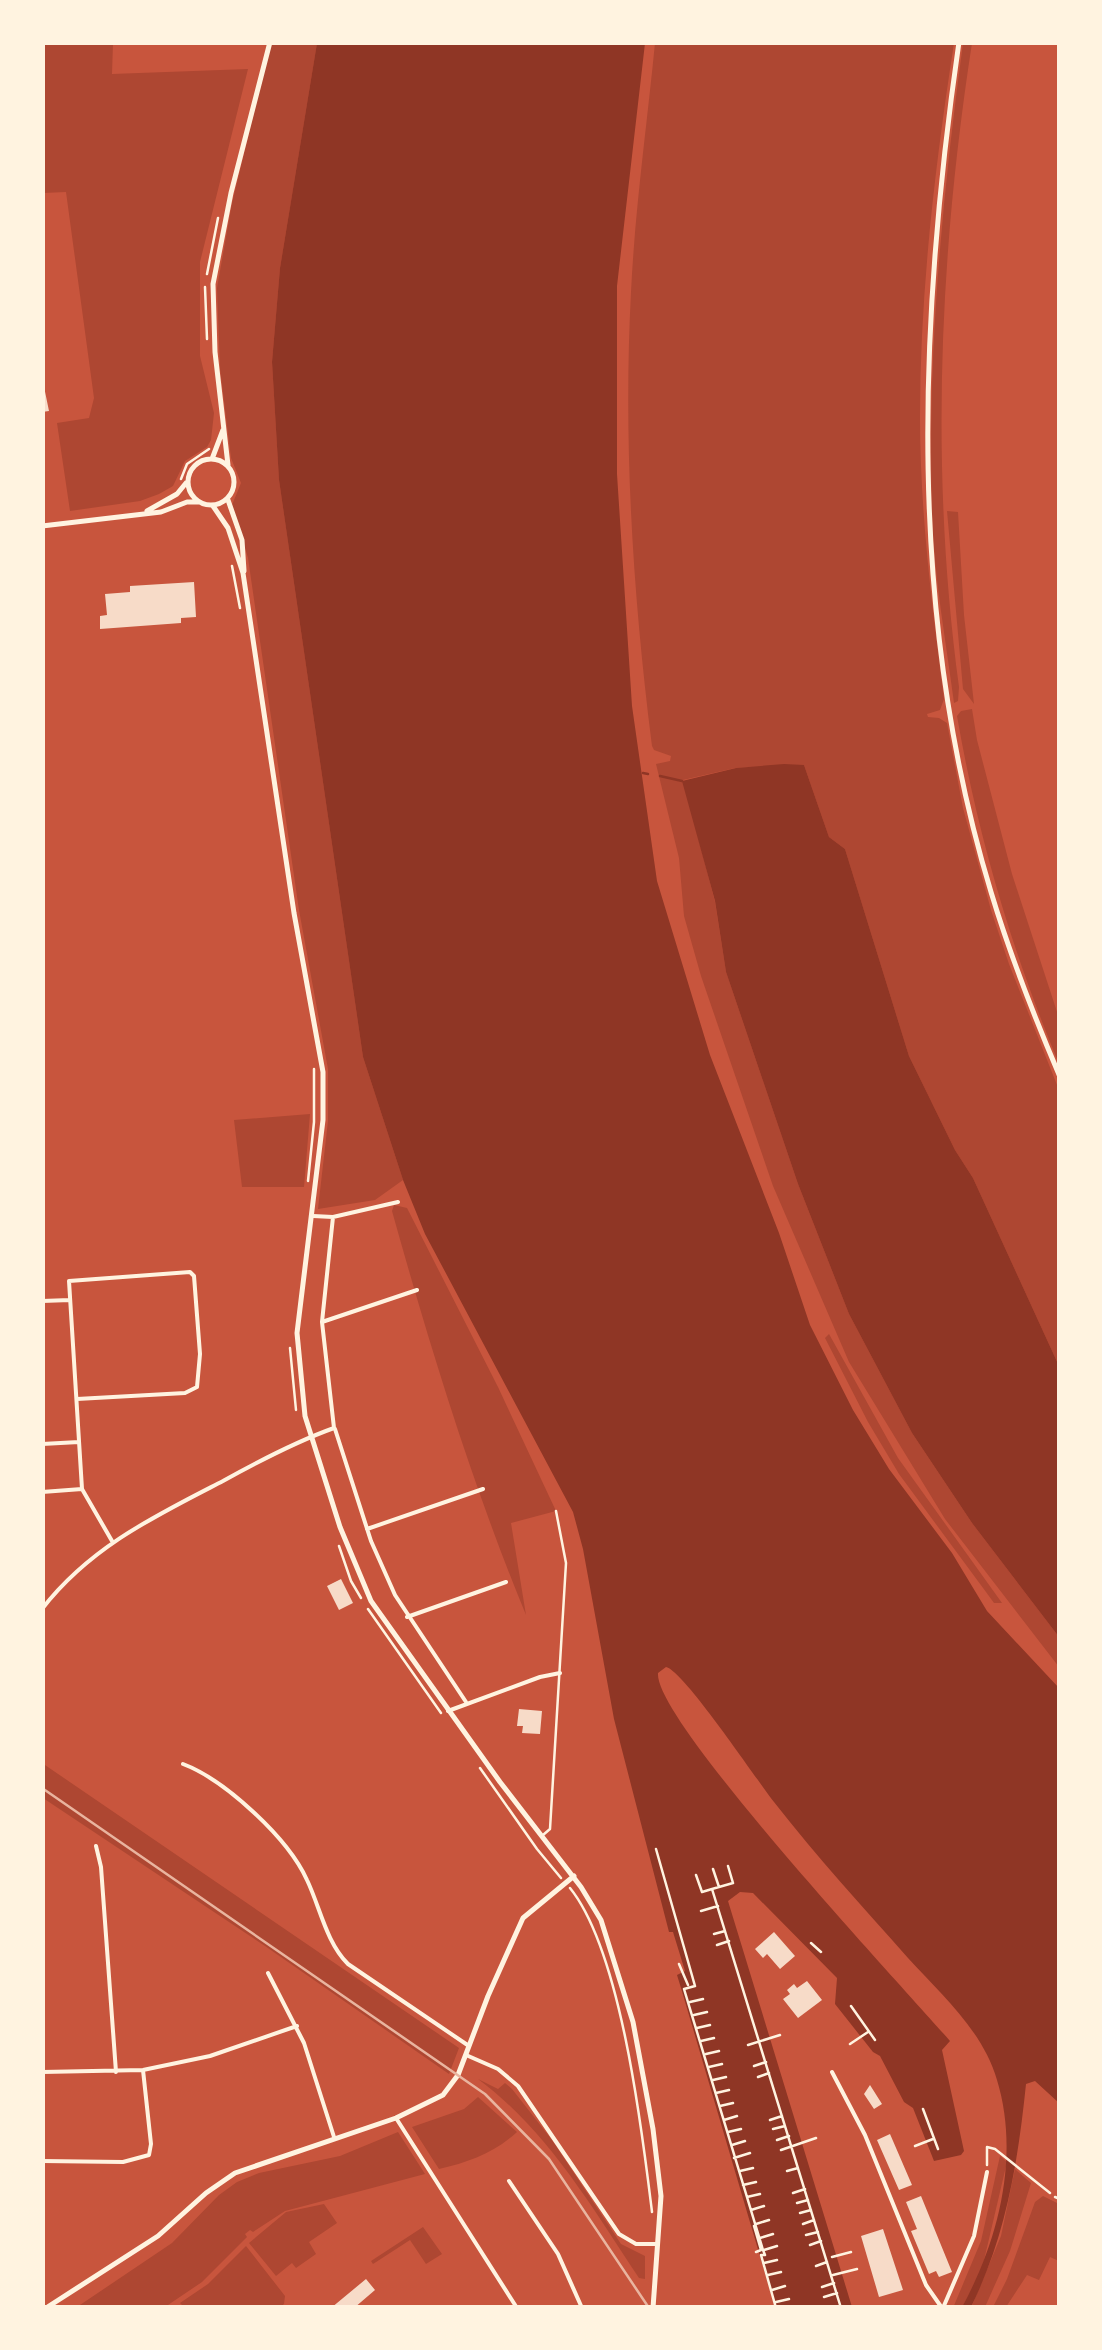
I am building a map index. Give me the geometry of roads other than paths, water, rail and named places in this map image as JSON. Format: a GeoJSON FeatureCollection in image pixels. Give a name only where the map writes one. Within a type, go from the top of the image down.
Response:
{"type":"FeatureCollection","features":[{"type":"Feature","properties":{"kind":"street"},"geometry":{"type":"LineString","coordinates":[[243,574],[242,540],[228,498],[235,479],[228,466],[215,352],[214,284],[231,193],[270,42]]}},
{"type":"Feature","properties":{"kind":"street"},"geometry":{"type":"LineString","coordinates":[[959,42],[928,321],[926,454],[936,606],[956,745],[990,890],[1021,984],[1060,1077]]}},
{"type":"Feature","properties":{"kind":"street"},"geometry":{"type":"LineString","coordinates":[[212,459],[224,422]]}},
{"type":"Feature","properties":{"kind":"street"},"geometry":{"type":"LineString","coordinates":[[146,512],[177,494],[197,464],[212,459],[228,466]]}},
{"type":"Feature","properties":{"kind":"street"},"geometry":{"type":"LineString","coordinates":[[188,481],[198,502]]}},
{"type":"Feature","properties":{"kind":"street"},"geometry":{"type":"LineString","coordinates":[[213,506],[228,498]]}},
{"type":"Feature","properties":{"kind":"street"},"geometry":{"type":"LineString","coordinates":[[42,526],[161,512],[198,502],[213,506],[228,528],[243,574],[322,1072],[323,1120],[297,1333],[300,1383],[311,1436],[340,1528],[370,1601],[574,1876],[604,1928],[633,2022],[653,2129],[661,2196],[653,2308]]}},
{"type":"Feature","properties":{"kind":"street"},"geometry":{"type":"LineString","coordinates":[[311,1216],[333,1216],[398,1202]]}},
{"type":"Feature","properties":{"kind":"street"},"geometry":{"type":"LineString","coordinates":[[333,1216],[322,1322],[334,1428],[366,1529],[407,1616],[466,1702]]}},
{"type":"Feature","properties":{"kind":"street"},"geometry":{"type":"LineString","coordinates":[[77,1399],[185,1392],[198,1387],[200,1354],[194,1276],[190,1272],[69,1282],[82,1489],[112,1540]]}},
{"type":"Feature","properties":{"kind":"street"},"geometry":{"type":"LineString","coordinates":[[322,1322],[417,1290]]}},
{"type":"Feature","properties":{"kind":"street"},"geometry":{"type":"LineString","coordinates":[[42,1301],[70,1300]]}},
{"type":"Feature","properties":{"kind":"street"},"geometry":{"type":"LineString","coordinates":[[42,1610],[112,1540],[311,1436],[334,1428]]}},
{"type":"Feature","properties":{"kind":"street"},"geometry":{"type":"LineString","coordinates":[[42,1444],[79,1442]]}},
{"type":"Feature","properties":{"kind":"street"},"geometry":{"type":"LineString","coordinates":[[42,1492],[82,1489]]}},
{"type":"Feature","properties":{"kind":"street"},"geometry":{"type":"LineString","coordinates":[[366,1529],[483,1489]]}},
{"type":"Feature","properties":{"kind":"street"},"geometry":{"type":"LineString","coordinates":[[542,1836],[550,1829],[566,1562],[556,1511]]}},
{"type":"Feature","properties":{"kind":"street"},"geometry":{"type":"LineString","coordinates":[[407,1616],[506,1582]]}},
{"type":"Feature","properties":{"kind":"street"},"geometry":{"type":"LineString","coordinates":[[448,1711],[560,1674]]}},
{"type":"Feature","properties":{"kind":"street"},"geometry":{"type":"LineString","coordinates":[[183,1764],[256,1814],[284,1841],[302,1868],[335,1948],[348,1964],[470,2046]]}},
{"type":"Feature","properties":{"kind":"street"},"geometry":{"type":"LineString","coordinates":[[96,1846],[101,1868],[116,2072]]}},
{"type":"Feature","properties":{"kind":"street"},"geometry":{"type":"LineString","coordinates":[[46,2308],[158,2236],[235,2173],[396,2118],[443,2095],[458,2075],[523,1918],[574,1876]]}},
{"type":"Feature","properties":{"kind":"street"},"geometry":{"type":"LineString","coordinates":[[268,1973],[297,2026],[334,2137]]}},
{"type":"Feature","properties":{"kind":"street"},"geometry":{"type":"LineString","coordinates":[[42,2072],[143,2070],[223,2052],[297,2026]]}},
{"type":"Feature","properties":{"kind":"street"},"geometry":{"type":"LineString","coordinates":[[466,2055],[498,2069],[518,2086],[620,2234],[636,2244],[659,2244]]}},
{"type":"Feature","properties":{"kind":"street"},"geometry":{"type":"LineString","coordinates":[[42,2161],[123,2162],[148,2156],[151,2144],[143,2070]]}},
{"type":"Feature","properties":{"kind":"street"},"geometry":{"type":"LineString","coordinates":[[832,2072],[866,2135],[926,2285],[943,2308]]}},
{"type":"Feature","properties":{"kind":"street"},"geometry":{"type":"LineString","coordinates":[[396,2118],[517,2308]]}},
{"type":"Feature","properties":{"kind":"street"},"geometry":{"type":"LineString","coordinates":[[943,2308],[974,2236],[987,2172]]}},
{"type":"Feature","properties":{"kind":"street"},"geometry":{"type":"LineString","coordinates":[[509,2182],[558,2254],[582,2308]]}},
{"type":"Feature","properties":{"kind":"waterway"},"geometry":{"type":"LineString","coordinates":[[643,773],[648,774]]}},
{"type":"Feature","properties":{"kind":"waterway"},"geometry":{"type":"LineString","coordinates":[[660,776],[682,781]]}},
{"type":"Feature","properties":{"kind":"railway"},"geometry":{"type":"LineString","coordinates":[[42,1788],[485,2094],[549,2159],[649,2308]]}}]}
